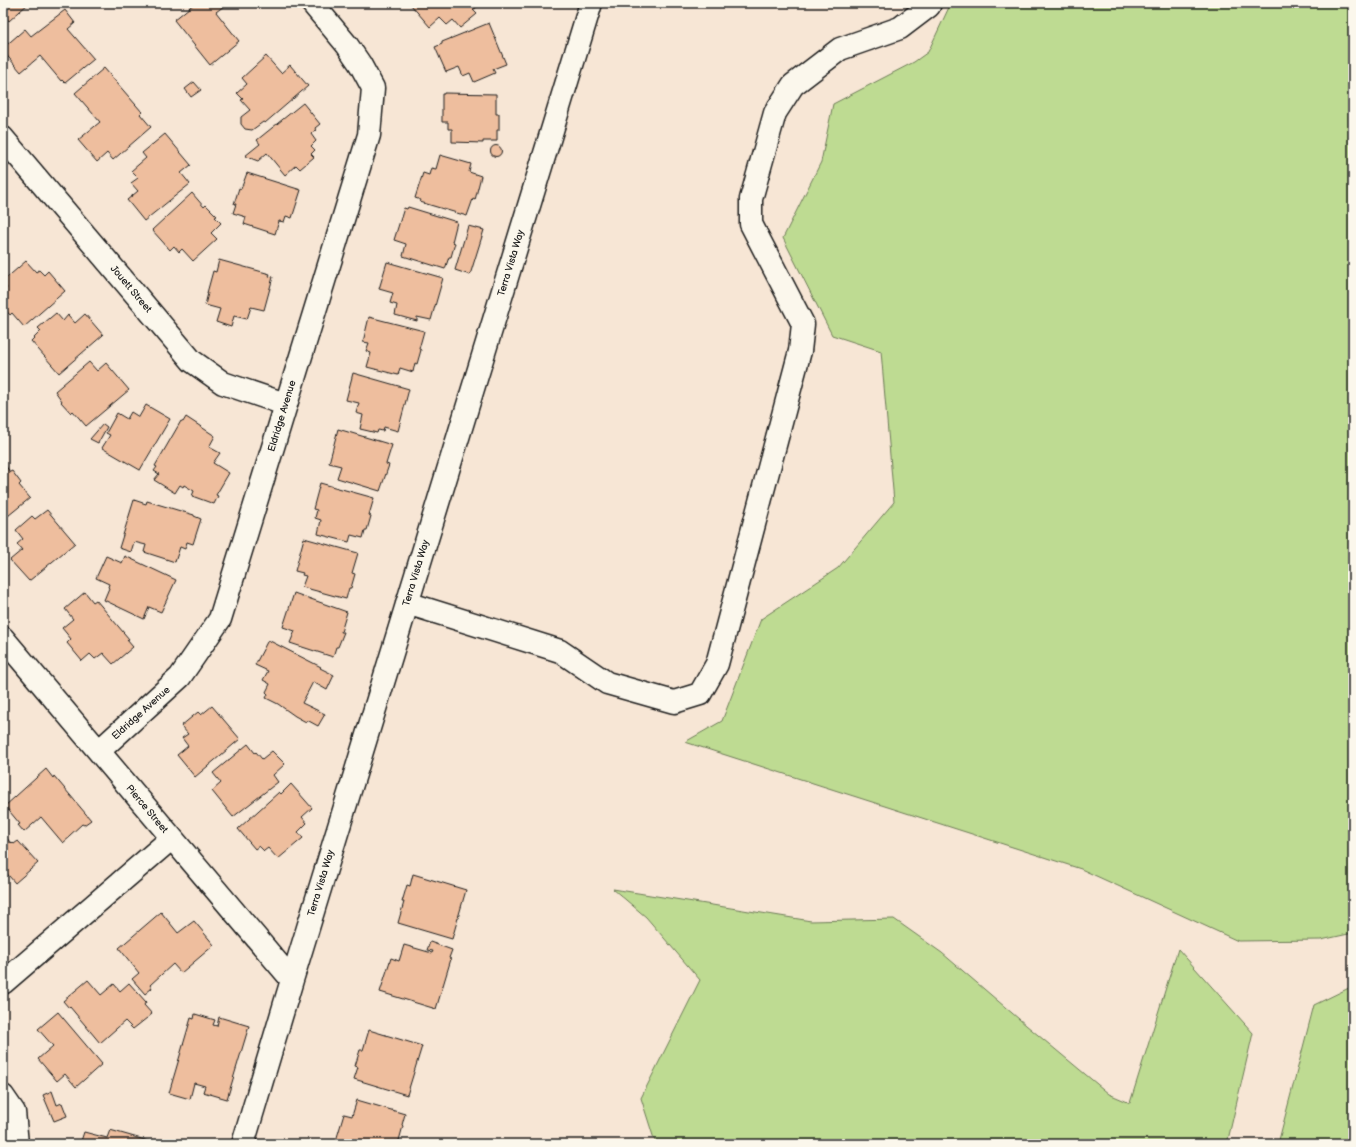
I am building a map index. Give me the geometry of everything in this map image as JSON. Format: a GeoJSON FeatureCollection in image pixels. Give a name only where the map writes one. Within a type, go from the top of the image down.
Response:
{"type":"FeatureCollection","features":[{"type":"Feature","properties":{"kind":"street","name":"Eldridge Avenue"},"geometry":{"type":"LineString","coordinates":[[99,752],[180,677],[220,619],[369,135],[373,88],[360,64],[347,45],[312,3]]}},
{"type":"Feature","properties":{"kind":"street","name":"Terra Vista Way"},"geometry":{"type":"LineString","coordinates":[[243,1144],[591,3]]}},
{"type":"Feature","properties":{"kind":"street"},"geometry":{"type":"LineString","coordinates":[[407,603],[560,651],[608,683],[674,702],[700,694],[717,664],[800,351],[803,324],[751,224],[751,199],[775,113],[793,85],[840,49],[900,28],[929,6],[930,3]]}},
{"type":"Feature","properties":{"kind":"street","name":"Jouett Street"},"geometry":{"type":"LineString","coordinates":[[3,138],[192,361],[223,382],[285,404]]}},
{"type":"Feature","properties":{"kind":"street","name":"Pierce Street"},"geometry":{"type":"LineString","coordinates":[[3,638],[292,980]]}},
{"type":"Feature","properties":{"kind":"street"},"geometry":{"type":"LineString","coordinates":[[3,983],[172,838]]}},
{"type":"Feature","properties":{"kind":"street"},"geometry":{"type":"LineString","coordinates":[[3,1096],[14,1112],[16,1144]]}},
{"type":"Feature","properties":{"kind":"green space"},"geometry":{"type":"Polygon","coordinates":[[[951,3],[1353,3],[1353,933],[1321,940],[1238,941],[1081,869],[685,742],[722,721],[761,619],[838,568],[894,502],[881,351],[832,335],[783,238],[821,162],[833,104],[914,62],[928,52],[951,3]]]}},
{"type":"Feature","properties":{"kind":"green space"},"geometry":{"type":"Polygon","coordinates":[[[613,889],[811,921],[894,919],[942,953],[1109,1094],[1130,1103],[1178,949],[1253,1033],[1227,1144],[657,1144],[641,1098],[700,980],[646,917],[613,889]]]}},
{"type":"Feature","properties":{"kind":"green space"},"geometry":{"type":"Polygon","coordinates":[[[1353,986],[1353,1144],[1286,1144],[1279,1140],[1314,1005],[1353,986]]]}},
{"type":"Feature","properties":{"kind":"building"},"geometry":{"type":"Polygon","coordinates":[[[3,3],[29,3],[9,21],[3,14],[3,3]]]}},
{"type":"Feature","properties":{"kind":"building"},"geometry":{"type":"Polygon","coordinates":[[[195,3],[228,3],[216,12],[239,41],[210,65],[174,20],[195,3]]]}},
{"type":"Feature","properties":{"kind":"building"},"geometry":{"type":"Polygon","coordinates":[[[413,3],[482,3],[473,10],[477,14],[460,28],[453,20],[447,25],[440,18],[430,27],[411,5],[413,3]]]}},
{"type":"Feature","properties":{"kind":"building"},"geometry":{"type":"Polygon","coordinates":[[[65,10],[75,23],[68,29],[94,59],[65,83],[62,80],[61,81],[40,56],[21,72],[3,51],[3,48],[25,29],[31,36],[65,10]]]}},
{"type":"Feature","properties":{"kind":"building"},"geometry":{"type":"Polygon","coordinates":[[[489,23],[506,64],[493,69],[495,73],[474,82],[470,73],[463,76],[459,67],[446,72],[435,47],[442,44],[442,42],[489,23]]]}},
{"type":"Feature","properties":{"kind":"building"},"geometry":{"type":"Polygon","coordinates":[[[266,56],[281,73],[290,65],[308,86],[265,123],[263,122],[252,130],[245,129],[241,124],[241,117],[250,110],[237,93],[247,84],[242,78],[266,56]]]}},
{"type":"Feature","properties":{"kind":"building"},"geometry":{"type":"Polygon","coordinates":[[[104,68],[142,112],[140,114],[151,127],[113,160],[107,153],[97,162],[78,140],[100,122],[75,93],[104,68]]]}},
{"type":"Feature","properties":{"kind":"building"},"geometry":{"type":"Polygon","coordinates":[[[194,82],[201,90],[191,97],[185,89],[194,82]]]}},
{"type":"Feature","properties":{"kind":"building"},"geometry":{"type":"Polygon","coordinates":[[[442,94],[496,94],[496,114],[499,114],[497,141],[483,141],[483,143],[452,142],[452,129],[448,129],[448,122],[442,122],[442,94]]]}},
{"type":"Feature","properties":{"kind":"building"},"geometry":{"type":"Polygon","coordinates":[[[303,103],[320,124],[311,134],[316,141],[311,146],[315,150],[311,154],[314,157],[300,169],[296,165],[285,175],[267,153],[258,161],[245,156],[260,144],[257,140],[303,103]]]}},
{"type":"Feature","properties":{"kind":"building"},"geometry":{"type":"Polygon","coordinates":[[[165,134],[191,165],[181,173],[190,184],[144,221],[127,200],[138,191],[131,183],[138,178],[131,171],[146,158],[142,153],[165,134]]]}},
{"type":"Feature","properties":{"kind":"building"},"geometry":{"type":"Polygon","coordinates":[[[496,145],[500,147],[502,151],[500,155],[496,157],[492,155],[490,151],[492,147],[496,145]]]}},
{"type":"Feature","properties":{"kind":"building"},"geometry":{"type":"Polygon","coordinates":[[[440,155],[471,164],[469,172],[481,176],[475,200],[473,199],[467,216],[420,202],[421,200],[415,198],[423,173],[429,175],[431,168],[436,169],[440,155]]]}},
{"type":"Feature","properties":{"kind":"building"},"geometry":{"type":"Polygon","coordinates":[[[247,173],[301,190],[292,218],[286,216],[284,222],[279,221],[275,234],[244,224],[246,217],[233,213],[239,188],[241,189],[247,173]]]}},
{"type":"Feature","properties":{"kind":"building"},"geometry":{"type":"Polygon","coordinates":[[[192,193],[204,207],[206,205],[217,216],[215,217],[221,223],[211,233],[217,239],[193,261],[182,249],[179,252],[174,246],[170,250],[152,230],[192,193]]]}},
{"type":"Feature","properties":{"kind":"building"},"geometry":{"type":"Polygon","coordinates":[[[408,207],[457,222],[452,242],[455,243],[451,257],[449,257],[445,269],[403,256],[406,244],[394,240],[404,208],[407,209],[408,207]]]}},
{"type":"Feature","properties":{"kind":"building"},"geometry":{"type":"Polygon","coordinates":[[[468,226],[484,230],[470,275],[455,270],[468,226]]]}},
{"type":"Feature","properties":{"kind":"building"},"geometry":{"type":"Polygon","coordinates":[[[219,260],[270,274],[269,276],[273,277],[264,310],[251,307],[247,319],[234,316],[231,327],[216,322],[220,309],[205,305],[213,271],[216,272],[219,260]]]}},
{"type":"Feature","properties":{"kind":"building"},"geometry":{"type":"Polygon","coordinates":[[[26,261],[36,272],[39,270],[44,275],[48,271],[65,291],[24,327],[12,313],[10,315],[3,307],[3,291],[7,288],[3,284],[3,281],[26,261]]]}},
{"type":"Feature","properties":{"kind":"building"},"geometry":{"type":"Polygon","coordinates":[[[387,262],[443,278],[431,320],[417,317],[417,321],[395,315],[397,305],[390,303],[393,293],[379,289],[387,262]]]}},
{"type":"Feature","properties":{"kind":"building"},"geometry":{"type":"Polygon","coordinates":[[[56,313],[63,321],[68,315],[75,323],[85,314],[103,335],[59,373],[31,341],[41,331],[38,328],[56,313]]]}},
{"type":"Feature","properties":{"kind":"building"},"geometry":{"type":"Polygon","coordinates":[[[369,317],[424,331],[419,349],[421,350],[413,372],[400,368],[398,375],[367,367],[371,353],[366,351],[369,343],[363,342],[369,317]]]}},
{"type":"Feature","properties":{"kind":"building"},"geometry":{"type":"Polygon","coordinates":[[[89,362],[97,371],[106,363],[129,390],[86,426],[73,411],[71,413],[61,402],[62,401],[55,391],[89,362]]]}},
{"type":"Feature","properties":{"kind":"building"},"geometry":{"type":"Polygon","coordinates":[[[353,373],[409,389],[398,431],[384,427],[383,431],[378,430],[377,433],[360,429],[363,415],[356,413],[359,403],[346,400],[353,373]]]}},
{"type":"Feature","properties":{"kind":"building"},"geometry":{"type":"Polygon","coordinates":[[[146,405],[170,419],[140,470],[102,448],[110,435],[106,433],[117,413],[127,419],[131,412],[139,417],[146,405]]]}},
{"type":"Feature","properties":{"kind":"building"},"geometry":{"type":"Polygon","coordinates":[[[186,417],[215,436],[209,447],[220,453],[213,463],[229,473],[216,495],[218,496],[214,504],[192,496],[194,491],[184,485],[183,487],[180,485],[175,493],[154,480],[159,474],[154,471],[157,467],[155,466],[181,421],[183,422],[186,417]]]}},
{"type":"Feature","properties":{"kind":"building"},"geometry":{"type":"Polygon","coordinates":[[[103,424],[107,427],[98,443],[90,439],[103,424]]]}},
{"type":"Feature","properties":{"kind":"building"},"geometry":{"type":"Polygon","coordinates":[[[338,429],[392,445],[386,464],[389,465],[380,491],[337,478],[341,466],[329,463],[338,429]]]}},
{"type":"Feature","properties":{"kind":"building"},"geometry":{"type":"Polygon","coordinates":[[[5,465],[10,472],[12,471],[21,483],[19,485],[30,498],[3,520],[3,467],[5,465]]]}},
{"type":"Feature","properties":{"kind":"building"},"geometry":{"type":"Polygon","coordinates":[[[320,483],[374,498],[369,515],[371,516],[363,538],[351,535],[349,542],[318,534],[321,520],[315,518],[317,510],[313,509],[320,483]]]}},
{"type":"Feature","properties":{"kind":"building"},"geometry":{"type":"Polygon","coordinates":[[[134,500],[146,504],[147,501],[194,515],[201,519],[193,544],[187,542],[185,549],[180,547],[175,562],[144,552],[146,545],[134,542],[131,552],[119,548],[134,500]]]}},
{"type":"Feature","properties":{"kind":"building"},"geometry":{"type":"Polygon","coordinates":[[[47,510],[75,543],[29,581],[10,560],[22,550],[17,544],[23,539],[16,530],[32,516],[35,519],[47,510]]]}},
{"type":"Feature","properties":{"kind":"building"},"geometry":{"type":"Polygon","coordinates":[[[304,538],[358,553],[352,573],[355,574],[346,599],[302,587],[306,576],[302,575],[303,573],[295,571],[304,538]]]}},
{"type":"Feature","properties":{"kind":"building"},"geometry":{"type":"Polygon","coordinates":[[[106,556],[122,563],[125,556],[176,580],[161,612],[149,607],[144,619],[104,600],[109,584],[96,578],[106,556]]]}},
{"type":"Feature","properties":{"kind":"building"},"geometry":{"type":"Polygon","coordinates":[[[85,592],[93,602],[96,600],[129,639],[127,640],[133,647],[113,664],[103,653],[95,659],[90,654],[82,661],[67,643],[71,639],[62,628],[73,619],[65,609],[85,592]]]}},
{"type":"Feature","properties":{"kind":"building"},"geometry":{"type":"Polygon","coordinates":[[[294,593],[347,612],[341,632],[344,632],[338,647],[336,647],[333,657],[290,643],[295,631],[283,627],[294,593]]]}},
{"type":"Feature","properties":{"kind":"building"},"geometry":{"type":"Polygon","coordinates":[[[268,640],[334,675],[327,690],[313,682],[302,703],[325,714],[318,726],[307,720],[306,722],[266,698],[268,694],[266,692],[270,684],[263,680],[268,671],[255,665],[268,640]]]}},
{"type":"Feature","properties":{"kind":"building"},"geometry":{"type":"Polygon","coordinates":[[[212,706],[240,739],[195,777],[177,755],[188,746],[182,738],[188,734],[181,726],[198,712],[201,715],[212,706]]]}},
{"type":"Feature","properties":{"kind":"building"},"geometry":{"type":"Polygon","coordinates":[[[248,744],[262,759],[272,751],[285,764],[273,775],[278,782],[233,817],[212,791],[221,783],[213,773],[248,744]]]}},
{"type":"Feature","properties":{"kind":"building"},"geometry":{"type":"Polygon","coordinates":[[[46,769],[53,778],[54,776],[91,820],[84,825],[82,824],[63,843],[41,817],[24,832],[18,825],[20,824],[5,806],[46,769]]]}},
{"type":"Feature","properties":{"kind":"building"},"geometry":{"type":"Polygon","coordinates":[[[291,784],[312,808],[302,817],[307,823],[298,832],[303,838],[278,859],[268,848],[264,851],[259,846],[255,849],[238,829],[279,792],[281,794],[291,784]]]}},
{"type":"Feature","properties":{"kind":"building"},"geometry":{"type":"Polygon","coordinates":[[[3,834],[11,843],[12,842],[14,844],[18,841],[38,863],[15,883],[3,869],[3,834]]]}},
{"type":"Feature","properties":{"kind":"building"},"geometry":{"type":"Polygon","coordinates":[[[413,874],[466,890],[452,939],[398,923],[407,885],[410,886],[413,874]]]}},
{"type":"Feature","properties":{"kind":"building"},"geometry":{"type":"Polygon","coordinates":[[[161,912],[178,933],[194,921],[214,945],[181,973],[173,964],[150,985],[152,988],[145,994],[132,979],[139,973],[119,948],[161,912]]]}},
{"type":"Feature","properties":{"kind":"building"},"geometry":{"type":"Polygon","coordinates":[[[430,942],[452,950],[449,958],[451,959],[436,1009],[380,992],[391,958],[399,961],[404,945],[432,953],[433,951],[427,950],[430,942]]]}},
{"type":"Feature","properties":{"kind":"building"},"geometry":{"type":"Polygon","coordinates":[[[88,980],[101,995],[114,984],[120,991],[129,983],[146,1002],[144,1005],[152,1014],[133,1029],[125,1021],[100,1043],[70,1007],[69,1008],[63,1001],[88,980]]]}},
{"type":"Feature","properties":{"kind":"building"},"geometry":{"type":"Polygon","coordinates":[[[58,1012],[102,1064],[76,1087],[65,1074],[57,1081],[38,1059],[53,1046],[38,1029],[58,1012]]]}},
{"type":"Feature","properties":{"kind":"building"},"geometry":{"type":"Polygon","coordinates":[[[195,1014],[215,1020],[213,1025],[217,1026],[219,1017],[249,1026],[227,1099],[203,1092],[205,1086],[194,1083],[190,1099],[169,1093],[191,1018],[194,1019],[195,1014]]]}},
{"type":"Feature","properties":{"kind":"building"},"geometry":{"type":"Polygon","coordinates":[[[369,1030],[422,1046],[407,1095],[354,1079],[358,1067],[355,1066],[360,1050],[363,1050],[369,1030]]]}},
{"type":"Feature","properties":{"kind":"building"},"geometry":{"type":"Polygon","coordinates":[[[52,1091],[57,1105],[62,1103],[67,1116],[54,1121],[43,1095],[52,1091]]]}},
{"type":"Feature","properties":{"kind":"building"},"geometry":{"type":"Polygon","coordinates":[[[357,1100],[405,1114],[398,1144],[335,1144],[344,1114],[352,1116],[357,1100]]]}},
{"type":"Feature","properties":{"kind":"building"},"geometry":{"type":"Polygon","coordinates":[[[110,1130],[152,1142],[152,1144],[80,1144],[84,1132],[107,1138],[110,1130]]]}}]}
